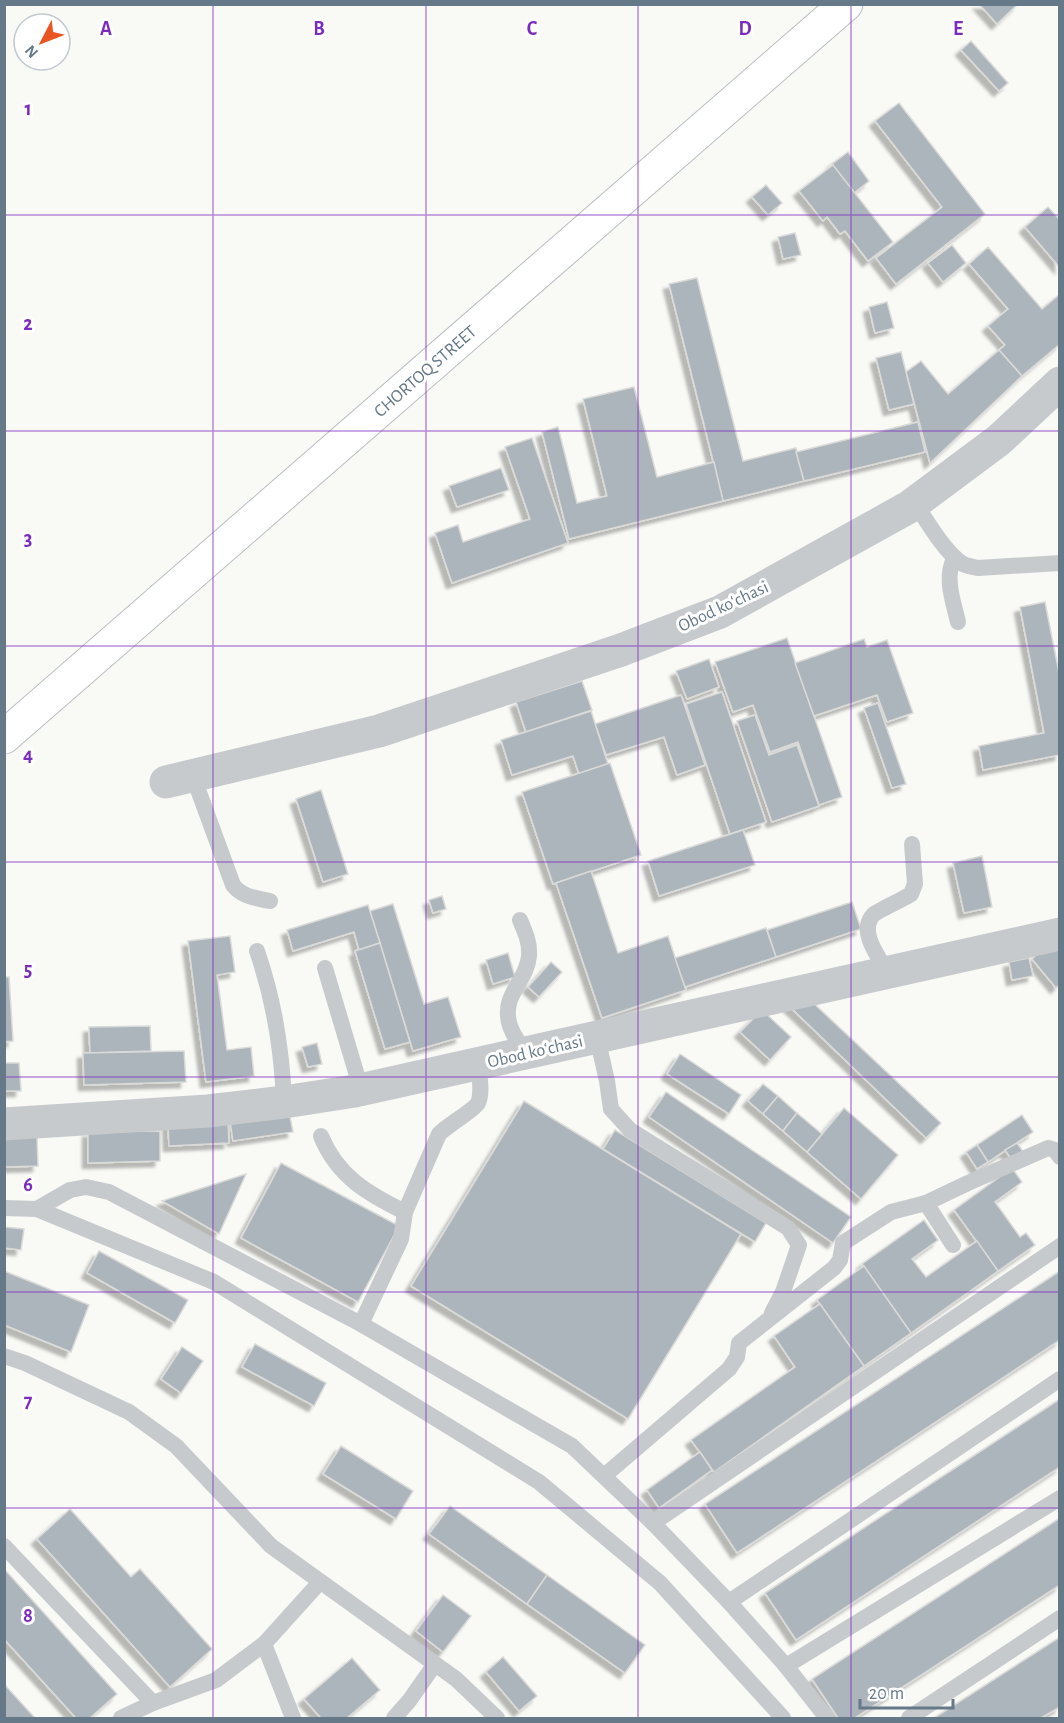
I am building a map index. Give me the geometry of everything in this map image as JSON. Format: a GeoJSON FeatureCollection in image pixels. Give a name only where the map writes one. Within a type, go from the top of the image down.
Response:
{"type":"FeatureCollection","features":[{"type":"Feature","properties":{"kind":"main road","name":"CHORTOQ STREET"},"geometry":{"type":"LineString","coordinates":[[4,737],[846,4]]}},
{"type":"Feature","properties":{"kind":"street","name":"Obod koʻchasi"},"geometry":{"type":"LineString","coordinates":[[179,779],[379,731],[621,650],[720,612],[915,503],[999,440],[1059,383]]}},
{"type":"Feature","properties":{"kind":"street","name":"Obod koʻchasi"},"geometry":{"type":"LineString","coordinates":[[4,1124],[208,1111],[284,1102],[361,1089],[1059,934]]}},
{"type":"Feature","properties":{"kind":"lane"},"geometry":{"type":"LineString","coordinates":[[915,503],[939,539],[955,558],[965,565],[978,568],[1059,564]]}},
{"type":"Feature","properties":{"kind":"lane"},"geometry":{"type":"LineString","coordinates":[[955,558],[951,567],[951,579],[958,622]]}},
{"type":"Feature","properties":{"kind":"lane"},"geometry":{"type":"LineString","coordinates":[[179,779],[233,885],[246,895],[270,902]]}},
{"type":"Feature","properties":{"kind":"lane"},"geometry":{"type":"LineString","coordinates":[[887,972],[868,939],[868,927],[873,915],[911,894],[915,884],[912,844]]}},
{"type":"Feature","properties":{"kind":"lane"},"geometry":{"type":"LineString","coordinates":[[520,920],[530,943],[529,958],[508,1003],[508,1020],[513,1036],[520,1046],[529,1052]]}},
{"type":"Feature","properties":{"kind":"lane"},"geometry":{"type":"LineString","coordinates":[[257,951],[275,1014],[284,1102]]}},
{"type":"Feature","properties":{"kind":"lane"},"geometry":{"type":"LineString","coordinates":[[326,968],[361,1089]]}},
{"type":"Feature","properties":{"kind":"lane"},"geometry":{"type":"LineString","coordinates":[[597,1037],[611,1109],[630,1130],[788,1228],[799,1245],[783,1292],[769,1319]]}},
{"type":"Feature","properties":{"kind":"lane"},"geometry":{"type":"LineString","coordinates":[[361,1324],[401,1239],[405,1212],[440,1134],[447,1125],[477,1103],[480,1092],[478,1064]]}},
{"type":"Feature","properties":{"kind":"lane"},"geometry":{"type":"LineString","coordinates":[[321,1136],[327,1152],[345,1174],[378,1199],[405,1212]]}},
{"type":"Feature","properties":{"kind":"lane"},"geometry":{"type":"LineString","coordinates":[[604,1476],[729,1369],[737,1358],[739,1343],[834,1268],[840,1260],[843,1243],[891,1212],[926,1203],[1048,1148],[1055,1150],[1059,1157]]}},
{"type":"Feature","properties":{"kind":"lane"},"geometry":{"type":"LineString","coordinates":[[37,1209],[70,1190],[86,1187],[109,1192],[361,1324],[572,1446],[653,1523],[729,1602],[786,1666],[827,1719]]}},
{"type":"Feature","properties":{"kind":"lane"},"geometry":{"type":"LineString","coordinates":[[926,1203],[953,1245]]}},
{"type":"Feature","properties":{"kind":"lane"},"geometry":{"type":"LineString","coordinates":[[4,1208],[37,1209],[213,1282],[539,1482],[660,1583],[783,1719]]}},
{"type":"Feature","properties":{"kind":"lane"},"geometry":{"type":"LineString","coordinates":[[653,1523],[1059,1246]]}},
{"type":"Feature","properties":{"kind":"lane"},"geometry":{"type":"LineString","coordinates":[[4,1356],[129,1412],[176,1446],[271,1546],[456,1679],[497,1719]]}},
{"type":"Feature","properties":{"kind":"lane"},"geometry":{"type":"LineString","coordinates":[[729,1602],[1059,1379]]}},
{"type":"Feature","properties":{"kind":"lane"},"geometry":{"type":"LineString","coordinates":[[786,1666],[1059,1498]]}},
{"type":"Feature","properties":{"kind":"lane"},"geometry":{"type":"LineString","coordinates":[[4,1546],[153,1703]]}},
{"type":"Feature","properties":{"kind":"lane"},"geometry":{"type":"LineString","coordinates":[[121,1719],[153,1703],[216,1680],[264,1644],[320,1582]]}},
{"type":"Feature","properties":{"kind":"lane"},"geometry":{"type":"LineString","coordinates":[[909,1719],[1059,1618]]}},
{"type":"Feature","properties":{"kind":"lane"},"geometry":{"type":"LineString","coordinates":[[264,1644],[292,1719]]}},
{"type":"Feature","properties":{"kind":"lane"},"geometry":{"type":"LineString","coordinates":[[394,1719],[435,1664]]}},
{"type":"Feature","properties":{"kind":"building"},"geometry":{"type":"Polygon","coordinates":[[[979,4],[1018,4],[997,24],[979,4]]]}},
{"type":"Feature","properties":{"kind":"building"},"geometry":{"type":"Polygon","coordinates":[[[971,41],[1008,83],[999,91],[961,50],[971,41]]]}},
{"type":"Feature","properties":{"kind":"building"},"geometry":{"type":"Polygon","coordinates":[[[899,103],[985,214],[896,284],[876,258],[942,207],[875,121],[899,103]]]}},
{"type":"Feature","properties":{"kind":"building"},"geometry":{"type":"Polygon","coordinates":[[[848,152],[869,181],[854,193],[832,164],[848,152]]]}},
{"type":"Feature","properties":{"kind":"building"},"geometry":{"type":"Polygon","coordinates":[[[833,165],[893,242],[868,261],[845,231],[840,234],[827,217],[823,221],[799,191],[833,165]]]}},
{"type":"Feature","properties":{"kind":"building"},"geometry":{"type":"Polygon","coordinates":[[[766,185],[782,203],[768,215],[752,197],[766,185]]]}},
{"type":"Feature","properties":{"kind":"building"},"geometry":{"type":"Polygon","coordinates":[[[1048,207],[1060,220],[1060,268],[1025,227],[1048,207]]]}},
{"type":"Feature","properties":{"kind":"building"},"geometry":{"type":"Polygon","coordinates":[[[795,233],[801,255],[783,259],[778,237],[795,233]]]}},
{"type":"Feature","properties":{"kind":"building"},"geometry":{"type":"Polygon","coordinates":[[[952,245],[966,263],[943,282],[928,263],[952,245]]]}},
{"type":"Feature","properties":{"kind":"building"},"geometry":{"type":"Polygon","coordinates":[[[988,247],[1042,309],[1060,294],[1060,344],[1022,376],[999,350],[1005,345],[988,326],[1008,309],[969,264],[988,247]]]}},
{"type":"Feature","properties":{"kind":"building"},"geometry":{"type":"Polygon","coordinates":[[[697,278],[743,461],[796,448],[804,481],[723,501],[669,284],[697,278]]]}},
{"type":"Feature","properties":{"kind":"building"},"geometry":{"type":"Polygon","coordinates":[[[887,302],[894,328],[875,333],[869,307],[887,302]]]}},
{"type":"Feature","properties":{"kind":"building"},"geometry":{"type":"Polygon","coordinates":[[[999,350],[1022,376],[930,463],[906,372],[921,361],[948,394],[999,350]]]}},
{"type":"Feature","properties":{"kind":"building"},"geometry":{"type":"Polygon","coordinates":[[[901,352],[914,404],[889,410],[876,358],[901,352]]]}},
{"type":"Feature","properties":{"kind":"building"},"geometry":{"type":"Polygon","coordinates":[[[634,387],[657,477],[714,462],[723,501],[569,539],[542,432],[558,427],[577,503],[607,496],[583,399],[634,387]]]}},
{"type":"Feature","properties":{"kind":"building"},"geometry":{"type":"Polygon","coordinates":[[[918,422],[925,452],[804,481],[796,452],[918,422]]]}},
{"type":"Feature","properties":{"kind":"building"},"geometry":{"type":"Polygon","coordinates":[[[532,438],[568,543],[452,583],[435,533],[458,525],[463,542],[530,519],[505,447],[532,438]]]}},
{"type":"Feature","properties":{"kind":"building"},"geometry":{"type":"Polygon","coordinates":[[[501,468],[509,490],[457,507],[449,486],[501,468]]]}},
{"type":"Feature","properties":{"kind":"building"},"geometry":{"type":"Polygon","coordinates":[[[1045,602],[1060,678],[1060,755],[983,770],[979,746],[1044,733],[1020,607],[1045,602]]]}},
{"type":"Feature","properties":{"kind":"building"},"geometry":{"type":"Polygon","coordinates":[[[787,638],[842,797],[819,805],[798,742],[770,752],[753,705],[733,712],[715,662],[787,638]]]}},
{"type":"Feature","properties":{"kind":"building"},"geometry":{"type":"Polygon","coordinates":[[[864,639],[867,647],[887,640],[913,713],[887,722],[877,695],[814,716],[795,663],[864,639]]]}},
{"type":"Feature","properties":{"kind":"building"},"geometry":{"type":"Polygon","coordinates":[[[709,659],[719,687],[687,699],[676,671],[709,659]]]}},
{"type":"Feature","properties":{"kind":"building"},"geometry":{"type":"Polygon","coordinates":[[[582,681],[592,710],[526,732],[516,702],[582,681]]]}},
{"type":"Feature","properties":{"kind":"building"},"geometry":{"type":"Polygon","coordinates":[[[722,692],[766,822],[730,834],[686,704],[722,692]]]}},
{"type":"Feature","properties":{"kind":"building"},"geometry":{"type":"Polygon","coordinates":[[[681,695],[705,765],[677,775],[664,737],[606,755],[595,724],[681,695]]]}},
{"type":"Feature","properties":{"kind":"building"},"geometry":{"type":"Polygon","coordinates":[[[878,703],[906,784],[892,788],[864,708],[878,703]]]}},
{"type":"Feature","properties":{"kind":"building"},"geometry":{"type":"Polygon","coordinates":[[[591,711],[608,764],[579,774],[573,756],[512,775],[501,740],[591,711]]]}},
{"type":"Feature","properties":{"kind":"building"},"geometry":{"type":"Polygon","coordinates":[[[755,715],[769,755],[797,745],[819,806],[772,822],[737,721],[755,715]]]}},
{"type":"Feature","properties":{"kind":"building"},"geometry":{"type":"Polygon","coordinates":[[[610,763],[641,855],[553,884],[522,792],[610,763]]]}},
{"type":"Feature","properties":{"kind":"building"},"geometry":{"type":"Polygon","coordinates":[[[321,790],[348,874],[323,882],[296,799],[321,790]]]}},
{"type":"Feature","properties":{"kind":"building"},"geometry":{"type":"Polygon","coordinates":[[[743,830],[755,865],[659,896],[648,861],[743,830]]]}},
{"type":"Feature","properties":{"kind":"building"},"geometry":{"type":"Polygon","coordinates":[[[982,856],[992,907],[964,913],[953,863],[982,856]]]}},
{"type":"Feature","properties":{"kind":"building"},"geometry":{"type":"Polygon","coordinates":[[[591,871],[618,953],[668,936],[686,990],[602,1018],[556,883],[591,871]]]}},
{"type":"Feature","properties":{"kind":"building"},"geometry":{"type":"Polygon","coordinates":[[[442,896],[446,909],[433,913],[429,900],[442,896]]]}},
{"type":"Feature","properties":{"kind":"building"},"geometry":{"type":"Polygon","coordinates":[[[852,902],[861,929],[776,957],[767,930],[852,902]]]}},
{"type":"Feature","properties":{"kind":"building"},"geometry":{"type":"Polygon","coordinates":[[[393,904],[424,1004],[448,997],[461,1037],[413,1051],[370,911],[393,904]]]}},
{"type":"Feature","properties":{"kind":"building"},"geometry":{"type":"Polygon","coordinates":[[[368,905],[380,943],[359,950],[354,932],[293,951],[287,930],[368,905]]]}},
{"type":"Feature","properties":{"kind":"building"},"geometry":{"type":"Polygon","coordinates":[[[766,928],[776,957],[685,987],[675,958],[766,928]]]}},
{"type":"Feature","properties":{"kind":"building"},"geometry":{"type":"Polygon","coordinates":[[[230,936],[235,972],[217,975],[227,1050],[251,1047],[254,1076],[206,1082],[188,941],[230,936]]]}},
{"type":"Feature","properties":{"kind":"building"},"geometry":{"type":"Polygon","coordinates":[[[1051,942],[1060,952],[1060,984],[1056,988],[1032,959],[1051,942]]]}},
{"type":"Feature","properties":{"kind":"building"},"geometry":{"type":"Polygon","coordinates":[[[380,943],[410,1042],[385,1049],[355,951],[380,943]]]}},
{"type":"Feature","properties":{"kind":"building"},"geometry":{"type":"Polygon","coordinates":[[[508,953],[515,977],[493,984],[486,960],[508,953]]]}},
{"type":"Feature","properties":{"kind":"building"},"geometry":{"type":"Polygon","coordinates":[[[1029,958],[1033,976],[1012,980],[1009,962],[1029,958]]]}},
{"type":"Feature","properties":{"kind":"building"},"geometry":{"type":"Polygon","coordinates":[[[551,962],[562,972],[539,997],[528,987],[551,962]]]}},
{"type":"Feature","properties":{"kind":"building"},"geometry":{"type":"Polygon","coordinates":[[[4,977],[9,977],[13,1041],[4,1042],[4,977]]]}},
{"type":"Feature","properties":{"kind":"building"},"geometry":{"type":"Polygon","coordinates":[[[808,998],[941,1123],[926,1138],[787,1004],[808,998]]]}},
{"type":"Feature","properties":{"kind":"building"},"geometry":{"type":"Polygon","coordinates":[[[762,1010],[791,1037],[770,1060],[740,1032],[762,1010]]]}},
{"type":"Feature","properties":{"kind":"building"},"geometry":{"type":"Polygon","coordinates":[[[150,1026],[151,1051],[90,1053],[89,1027],[150,1026]]]}},
{"type":"Feature","properties":{"kind":"building"},"geometry":{"type":"Polygon","coordinates":[[[317,1043],[322,1064],[308,1067],[302,1047],[317,1043]]]}},
{"type":"Feature","properties":{"kind":"building"},"geometry":{"type":"Polygon","coordinates":[[[184,1051],[186,1082],[84,1085],[83,1053],[184,1051]]]}},
{"type":"Feature","properties":{"kind":"building"},"geometry":{"type":"Polygon","coordinates":[[[680,1054],[741,1095],[729,1114],[667,1074],[680,1054]]]}},
{"type":"Feature","properties":{"kind":"building"},"geometry":{"type":"Polygon","coordinates":[[[4,1063],[19,1063],[21,1091],[4,1091],[4,1063]]]}},
{"type":"Feature","properties":{"kind":"building"},"geometry":{"type":"Polygon","coordinates":[[[763,1084],[778,1096],[763,1114],[748,1101],[763,1084]]]}},
{"type":"Feature","properties":{"kind":"building"},"geometry":{"type":"Polygon","coordinates":[[[666,1092],[851,1217],[833,1243],[649,1117],[666,1092]]]}},
{"type":"Feature","properties":{"kind":"building"},"geometry":{"type":"Polygon","coordinates":[[[778,1096],[797,1113],[783,1131],[763,1114],[778,1096]]]}},
{"type":"Feature","properties":{"kind":"building"},"geometry":{"type":"Polygon","coordinates":[[[524,1101],[741,1234],[628,1419],[411,1286],[524,1101]]]}},
{"type":"Feature","properties":{"kind":"building"},"geometry":{"type":"Polygon","coordinates":[[[844,1108],[898,1155],[861,1199],[807,1152],[844,1108]]]}},
{"type":"Feature","properties":{"kind":"building"},"geometry":{"type":"Polygon","coordinates":[[[289,1112],[293,1132],[233,1141],[230,1121],[289,1112]]]}},
{"type":"Feature","properties":{"kind":"building"},"geometry":{"type":"Polygon","coordinates":[[[797,1113],[822,1134],[807,1152],[783,1131],[797,1113]]]}},
{"type":"Feature","properties":{"kind":"building"},"geometry":{"type":"Polygon","coordinates":[[[1022,1115],[1033,1132],[988,1162],[977,1145],[1022,1115]]]}},
{"type":"Feature","properties":{"kind":"building"},"geometry":{"type":"Polygon","coordinates":[[[228,1120],[229,1143],[169,1146],[168,1123],[228,1120]]]}},
{"type":"Feature","properties":{"kind":"building"},"geometry":{"type":"Polygon","coordinates":[[[615,1130],[766,1223],[755,1242],[603,1149],[615,1130]]]}},
{"type":"Feature","properties":{"kind":"building"},"geometry":{"type":"Polygon","coordinates":[[[160,1131],[160,1161],[88,1163],[88,1132],[160,1131]]]}},
{"type":"Feature","properties":{"kind":"building"},"geometry":{"type":"Polygon","coordinates":[[[4,1137],[37,1137],[38,1166],[4,1167],[4,1137]]]}},
{"type":"Feature","properties":{"kind":"building"},"geometry":{"type":"Polygon","coordinates":[[[1017,1143],[1024,1153],[1012,1160],[1005,1150],[1017,1143]]]}},
{"type":"Feature","properties":{"kind":"building"},"geometry":{"type":"Polygon","coordinates":[[[977,1145],[988,1162],[977,1169],[966,1152],[977,1145]]]}},
{"type":"Feature","properties":{"kind":"building"},"geometry":{"type":"Polygon","coordinates":[[[281,1163],[399,1226],[358,1302],[241,1238],[281,1163]]]}},
{"type":"Feature","properties":{"kind":"building"},"geometry":{"type":"Polygon","coordinates":[[[1012,1168],[1022,1182],[995,1202],[1020,1237],[1026,1233],[1035,1245],[998,1271],[954,1210],[1012,1168]]]}},
{"type":"Feature","properties":{"kind":"building"},"geometry":{"type":"Polygon","coordinates":[[[246,1174],[219,1234],[162,1201],[246,1174]]]}},
{"type":"Feature","properties":{"kind":"building"},"geometry":{"type":"Polygon","coordinates":[[[924,1220],[938,1240],[912,1259],[926,1277],[977,1241],[998,1271],[911,1333],[862,1264],[924,1220]]]}},
{"type":"Feature","properties":{"kind":"building"},"geometry":{"type":"Polygon","coordinates":[[[4,1227],[24,1229],[21,1250],[4,1248],[4,1227]]]}},
{"type":"Feature","properties":{"kind":"building"},"geometry":{"type":"Polygon","coordinates":[[[99,1251],[188,1300],[175,1323],[87,1273],[99,1251]]]}},
{"type":"Feature","properties":{"kind":"building"},"geometry":{"type":"Polygon","coordinates":[[[864,1266],[911,1333],[864,1366],[817,1300],[864,1266]]]}},
{"type":"Feature","properties":{"kind":"building"},"geometry":{"type":"Polygon","coordinates":[[[4,1271],[89,1305],[71,1352],[4,1325],[4,1271]]]}},
{"type":"Feature","properties":{"kind":"building"},"geometry":{"type":"Polygon","coordinates":[[[1060,1271],[1060,1340],[737,1553],[705,1504],[1060,1271]]]}},
{"type":"Feature","properties":{"kind":"building"},"geometry":{"type":"Polygon","coordinates":[[[820,1304],[864,1366],[714,1472],[691,1440],[795,1367],[774,1336],[820,1304]]]}},
{"type":"Feature","properties":{"kind":"building"},"geometry":{"type":"Polygon","coordinates":[[[255,1344],[326,1383],[314,1406],[242,1367],[255,1344]]]}},
{"type":"Feature","properties":{"kind":"building"},"geometry":{"type":"Polygon","coordinates":[[[182,1347],[203,1361],[181,1393],[161,1379],[182,1347]]]}},
{"type":"Feature","properties":{"kind":"building"},"geometry":{"type":"Polygon","coordinates":[[[1060,1399],[1060,1467],[796,1640],[765,1593],[1060,1399]]]}},
{"type":"Feature","properties":{"kind":"building"},"geometry":{"type":"Polygon","coordinates":[[[341,1446],[413,1491],[396,1519],[323,1474],[341,1446]]]}},
{"type":"Feature","properties":{"kind":"building"},"geometry":{"type":"Polygon","coordinates":[[[700,1452],[712,1470],[659,1508],[647,1490],[700,1452]]]}},
{"type":"Feature","properties":{"kind":"building"},"geometry":{"type":"Polygon","coordinates":[[[450,1506],[547,1575],[527,1604],[429,1534],[450,1506]]]}},
{"type":"Feature","properties":{"kind":"building"},"geometry":{"type":"Polygon","coordinates":[[[70,1509],[131,1577],[140,1569],[212,1649],[170,1687],[37,1539],[70,1509]]]}},
{"type":"Feature","properties":{"kind":"building"},"geometry":{"type":"Polygon","coordinates":[[[1060,1518],[1060,1585],[855,1718],[838,1718],[812,1679],[1060,1518]]]}},
{"type":"Feature","properties":{"kind":"building"},"geometry":{"type":"Polygon","coordinates":[[[6,1571],[117,1694],[90,1718],[76,1718],[4,1639],[4,1572],[6,1571]]]}},
{"type":"Feature","properties":{"kind":"building"},"geometry":{"type":"Polygon","coordinates":[[[547,1575],[645,1645],[625,1673],[527,1604],[547,1575]]]}},
{"type":"Feature","properties":{"kind":"building"},"geometry":{"type":"Polygon","coordinates":[[[443,1595],[471,1616],[443,1652],[416,1631],[443,1595]]]}},
{"type":"Feature","properties":{"kind":"building"},"geometry":{"type":"Polygon","coordinates":[[[1060,1637],[1060,1707],[1041,1718],[934,1718],[1060,1637]]]}},
{"type":"Feature","properties":{"kind":"building"},"geometry":{"type":"Polygon","coordinates":[[[503,1657],[537,1696],[519,1711],[486,1672],[503,1657]]]}},
{"type":"Feature","properties":{"kind":"building"},"geometry":{"type":"Polygon","coordinates":[[[352,1658],[380,1690],[347,1718],[321,1718],[304,1699],[352,1658]]]}},
{"type":"Feature","properties":{"kind":"building"},"geometry":{"type":"Polygon","coordinates":[[[4,1684],[35,1718],[4,1718],[4,1684]]]}}]}
